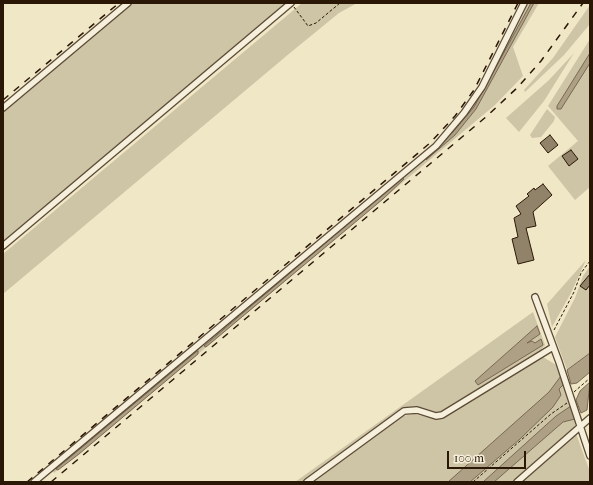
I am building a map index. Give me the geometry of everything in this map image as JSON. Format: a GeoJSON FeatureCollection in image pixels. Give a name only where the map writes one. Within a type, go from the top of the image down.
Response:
{"type":"FeatureCollection","features":[{"type":"Feature","properties":{"kind":"street"},"geometry":{"type":"LineString","coordinates":[[3,108],[128,3]]}},
{"type":"Feature","properties":{"kind":"street"},"geometry":{"type":"LineString","coordinates":[[3,246],[292,3]]}},
{"type":"Feature","properties":{"kind":"street"},"geometry":{"type":"LineString","coordinates":[[34,482],[436,146],[464,113],[482,87],[524,3]]}},
{"type":"Feature","properties":{"kind":"street"},"geometry":{"type":"LineString","coordinates":[[534,297],[560,362],[590,456]]}},
{"type":"Feature","properties":{"kind":"street"},"geometry":{"type":"LineString","coordinates":[[307,482],[404,411],[417,410],[436,416],[442,415],[553,347]]}},
{"type":"Feature","properties":{"kind":"street"},"geometry":{"type":"LineString","coordinates":[[517,482],[590,418]]}},
{"type":"Feature","properties":{"kind":"path"},"geometry":{"type":"LineString","coordinates":[[292,3],[296,12],[308,26],[316,23],[340,3]]}},
{"type":"Feature","properties":{"kind":"path"},"geometry":{"type":"LineString","coordinates":[[550,337],[574,292],[581,273],[590,261]]}},
{"type":"Feature","properties":{"kind":"path"},"geometry":{"type":"LineString","coordinates":[[473,482],[571,397],[590,378]]}},
{"type":"Feature","properties":{"kind":"shaded area"},"geometry":{"type":"Polygon","coordinates":[[[131,3],[285,3],[3,242],[3,110],[131,3]]]}},
{"type":"Feature","properties":{"kind":"shaded area"},"geometry":{"type":"Polygon","coordinates":[[[302,3],[357,3],[339,13],[290,53],[3,294],[3,254],[302,3]]]}},
{"type":"Feature","properties":{"kind":"shaded area"},"geometry":{"type":"Polygon","coordinates":[[[526,3],[539,3],[513,47],[523,76],[495,105],[79,454],[54,473],[52,470],[428,155],[479,95],[491,77],[526,3]]]}},
{"type":"Feature","properties":{"kind":"shaded area"},"geometry":{"type":"Polygon","coordinates":[[[531,3],[534,3],[476,109],[455,135],[426,160],[453,132],[474,107],[531,3]]]}},
{"type":"Feature","properties":{"kind":"shaded area"},"geometry":{"type":"Polygon","coordinates":[[[590,5],[590,24],[564,55],[525,92],[524,90],[553,58],[590,5]]]}},
{"type":"Feature","properties":{"kind":"shaded area"},"geometry":{"type":"Polygon","coordinates":[[[590,39],[590,187],[575,200],[548,166],[578,141],[548,106],[590,39]]]}},
{"type":"Feature","properties":{"kind":"shaded area"},"geometry":{"type":"Polygon","coordinates":[[[574,53],[544,101],[519,132],[506,118],[549,80],[574,53]]]}},
{"type":"Feature","properties":{"kind":"shaded area"},"geometry":{"type":"Polygon","coordinates":[[[590,53],[590,63],[561,109],[557,109],[557,106],[590,53]]]}},
{"type":"Feature","properties":{"kind":"shaded area"},"geometry":{"type":"Polygon","coordinates":[[[547,109],[555,117],[554,121],[541,137],[532,138],[530,135],[547,109]]]}},
{"type":"Feature","properties":{"kind":"shaded area"},"geometry":{"type":"Polygon","coordinates":[[[402,178],[404,179],[383,199],[206,347],[204,346],[402,178]]]}},
{"type":"Feature","properties":{"kind":"shaded area"},"geometry":{"type":"Polygon","coordinates":[[[586,260],[571,293],[552,327],[547,304],[586,260]]]}},
{"type":"Feature","properties":{"kind":"shaded area"},"geometry":{"type":"Polygon","coordinates":[[[590,266],[590,353],[567,370],[555,337],[575,298],[583,276],[590,266]]]}},
{"type":"Feature","properties":{"kind":"shaded area"},"geometry":{"type":"Polygon","coordinates":[[[533,312],[545,345],[541,350],[440,412],[410,408],[405,409],[303,482],[295,482],[533,312]]]}},
{"type":"Feature","properties":{"kind":"shaded area"},"geometry":{"type":"Polygon","coordinates":[[[537,326],[540,334],[527,343],[532,341],[535,343],[541,339],[543,345],[478,385],[475,381],[537,326]]]}},
{"type":"Feature","properties":{"kind":"shaded area"},"geometry":{"type":"Polygon","coordinates":[[[198,351],[198,354],[79,454],[58,470],[56,469],[196,352],[198,351]]]}},
{"type":"Feature","properties":{"kind":"shaded area"},"geometry":{"type":"Polygon","coordinates":[[[590,353],[590,372],[577,383],[571,384],[567,370],[590,353]]]}},
{"type":"Feature","properties":{"kind":"shaded area"},"geometry":{"type":"Polygon","coordinates":[[[543,357],[558,366],[576,422],[574,428],[590,472],[590,482],[313,482],[403,416],[414,414],[436,419],[446,416],[543,357]]]}},
{"type":"Feature","properties":{"kind":"shaded area"},"geometry":{"type":"Polygon","coordinates":[[[561,376],[564,384],[559,389],[561,395],[553,407],[520,439],[470,482],[448,482],[549,392],[561,376]]]}},
{"type":"Feature","properties":{"kind":"shaded area"},"geometry":{"type":"Polygon","coordinates":[[[590,382],[587,410],[581,413],[576,400],[580,391],[590,382]]]}},
{"type":"Feature","properties":{"kind":"shaded area"},"geometry":{"type":"Polygon","coordinates":[[[571,406],[575,419],[563,422],[494,482],[483,482],[556,416],[571,406]]]}},
{"type":"Feature","properties":{"kind":"building"},"geometry":{"type":"Polygon","coordinates":[[[550,135],[558,145],[548,153],[540,143],[550,135]]]}},
{"type":"Feature","properties":{"kind":"building"},"geometry":{"type":"Polygon","coordinates":[[[571,150],[578,159],[569,166],[562,156],[571,150]]]}},
{"type":"Feature","properties":{"kind":"building"},"geometry":{"type":"Polygon","coordinates":[[[543,184],[552,195],[533,212],[536,226],[526,228],[534,260],[518,264],[512,239],[518,237],[514,218],[521,214],[516,206],[529,196],[527,194],[534,188],[535,190],[543,184]]]}},
{"type":"Feature","properties":{"kind":"building"},"geometry":{"type":"Polygon","coordinates":[[[590,274],[590,285],[586,290],[580,286],[590,274]]]}},
{"type":"Feature","properties":{"kind":"railway"},"geometry":{"type":"LineString","coordinates":[[3,100],[119,3]]}},
{"type":"Feature","properties":{"kind":"railway"},"geometry":{"type":"LineString","coordinates":[[27,482],[430,143],[455,116],[474,90],[518,3]]}},
{"type":"Feature","properties":{"kind":"railway"},"geometry":{"type":"LineString","coordinates":[[51,482],[487,116],[518,87],[541,61],[583,3]]}}]}
